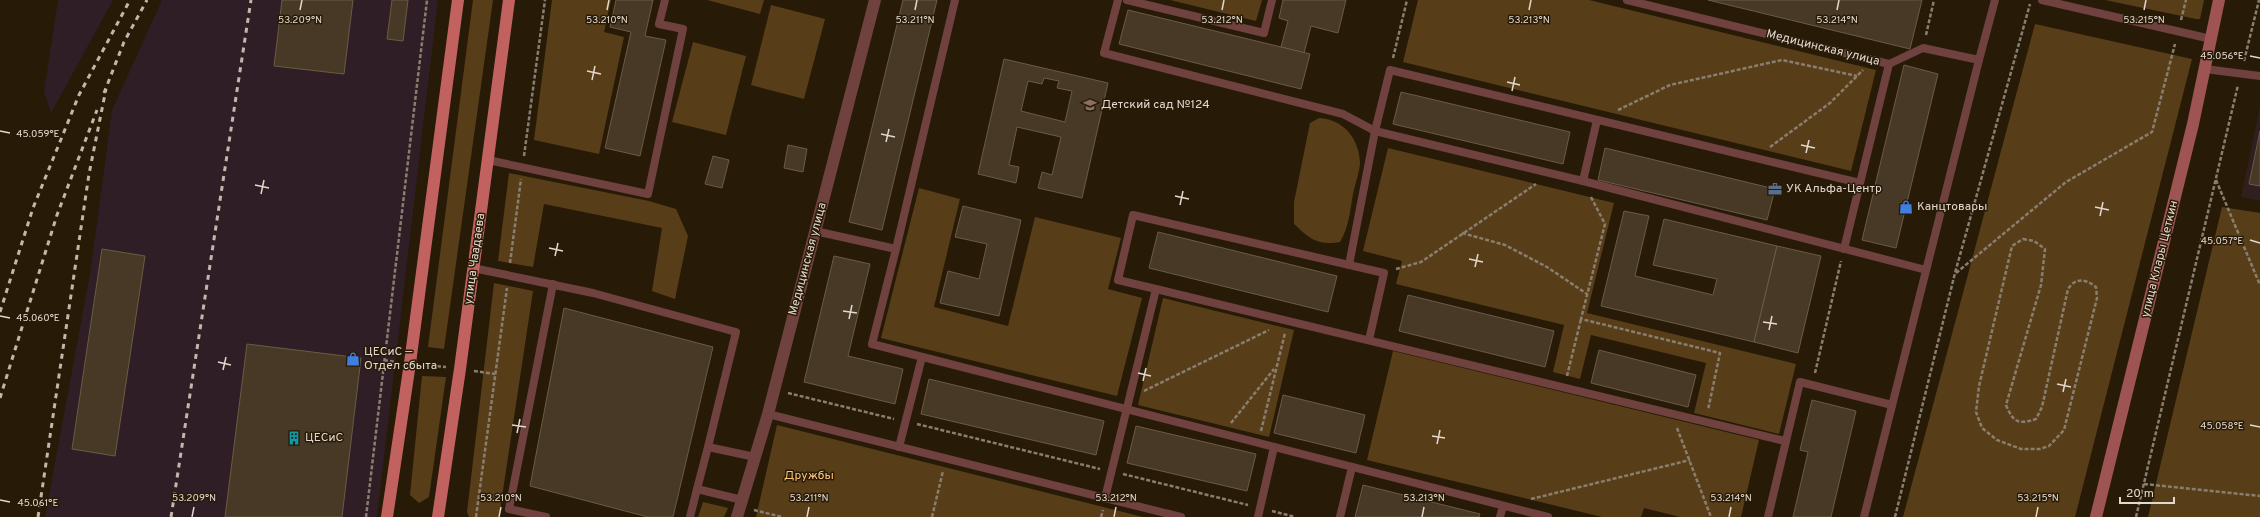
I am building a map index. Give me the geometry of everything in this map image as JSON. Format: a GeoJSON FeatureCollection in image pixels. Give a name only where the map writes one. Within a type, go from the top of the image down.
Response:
{"type":"FeatureCollection","features":[{"type":"Feature","properties":{"kind":"main road"},"geometry":{"type":"LineString","coordinates":[[387,517],[410,363],[458,0]]}},
{"type":"Feature","properties":{"kind":"main road","name":"улица Чаадаева"},"geometry":{"type":"LineString","coordinates":[[438,517],[460,369],[509,0]]}},
{"type":"Feature","properties":{"kind":"main road","name":"улица Клары Цеткин"},"geometry":{"type":"LineString","coordinates":[[2096,517],[2193,124],[2219,0]]}},
{"type":"Feature","properties":{"kind":"street","name":"Медицинская улица"},"geometry":{"type":"LineString","coordinates":[[740,508],[768,414],[875,0]]}},
{"type":"Feature","properties":{"kind":"lane"},"geometry":{"type":"LineString","coordinates":[[488,160],[648,194],[683,29],[660,24],[665,0]]}},
{"type":"Feature","properties":{"kind":"lane"},"geometry":{"type":"LineString","coordinates":[[955,0],[872,344],[1543,516]]}},
{"type":"Feature","properties":{"kind":"lane"},"geometry":{"type":"LineString","coordinates":[[1118,0],[1104,53],[1343,114],[1375,131],[1583,181],[1926,270]]}},
{"type":"Feature","properties":{"kind":"lane"},"geometry":{"type":"LineString","coordinates":[[1127,0],[1264,34],[1272,0]]}},
{"type":"Feature","properties":{"kind":"lane","name":"Медицинская улица"},"geometry":{"type":"LineString","coordinates":[[1627,0],[1889,64],[1923,48]]}},
{"type":"Feature","properties":{"kind":"lane"},"geometry":{"type":"LineString","coordinates":[[1864,517],[1994,0]]}},
{"type":"Feature","properties":{"kind":"lane"},"geometry":{"type":"LineString","coordinates":[[2042,0],[2211,39]]}},
{"type":"Feature","properties":{"kind":"lane"},"geometry":{"type":"LineString","coordinates":[[1923,48],[1979,60]]}},
{"type":"Feature","properties":{"kind":"lane"},"geometry":{"type":"LineString","coordinates":[[1844,249],[1889,64]]}},
{"type":"Feature","properties":{"kind":"lane"},"geometry":{"type":"LineString","coordinates":[[2205,69],[2260,76]]}},
{"type":"Feature","properties":{"kind":"lane"},"geometry":{"type":"LineString","coordinates":[[1348,264],[1375,131],[1390,70],[1860,183]]}},
{"type":"Feature","properties":{"kind":"lane"},"geometry":{"type":"LineString","coordinates":[[1583,181],[1597,120]]}},
{"type":"Feature","properties":{"kind":"lane"},"geometry":{"type":"LineString","coordinates":[[1369,340],[1384,273],[1133,215],[1118,280],[1785,441]]}},
{"type":"Feature","properties":{"kind":"lane"},"geometry":{"type":"LineString","coordinates":[[815,231],[896,249]]}},
{"type":"Feature","properties":{"kind":"lane"},"geometry":{"type":"LineString","coordinates":[[473,268],[553,284],[736,332],[690,517]]}},
{"type":"Feature","properties":{"kind":"lane"},"geometry":{"type":"LineString","coordinates":[[546,517],[509,509],[553,284]]}},
{"type":"Feature","properties":{"kind":"lane"},"geometry":{"type":"LineString","coordinates":[[1105,498],[1125,409],[1156,289]]}},
{"type":"Feature","properties":{"kind":"lane"},"geometry":{"type":"LineString","coordinates":[[899,447],[922,357]]}},
{"type":"Feature","properties":{"kind":"lane"},"geometry":{"type":"LineString","coordinates":[[1768,517],[1800,382],[1892,405]]}},
{"type":"Feature","properties":{"kind":"lane"},"geometry":{"type":"LineString","coordinates":[[768,414],[1181,517]]}},
{"type":"Feature","properties":{"kind":"lane"},"geometry":{"type":"LineString","coordinates":[[708,447],[755,457]]}},
{"type":"Feature","properties":{"kind":"lane"},"geometry":{"type":"LineString","coordinates":[[1258,517],[1274,447]]}},
{"type":"Feature","properties":{"kind":"lane"},"geometry":{"type":"LineString","coordinates":[[1340,517],[1352,467]]}},
{"type":"Feature","properties":{"kind":"lane"},"geometry":{"type":"LineString","coordinates":[[697,489],[740,508]]}},
{"type":"Feature","properties":{"kind":"lane"},"geometry":{"type":"LineString","coordinates":[[1500,517],[1503,506]]}},
{"type":"Feature","properties":{"kind":"path"},"geometry":{"type":"LineString","coordinates":[[366,517],[427,0]]}},
{"type":"Feature","properties":{"kind":"path"},"geometry":{"type":"LineString","coordinates":[[476,517],[545,0]]}},
{"type":"Feature","properties":{"kind":"path"},"geometry":{"type":"LineString","coordinates":[[1390,70],[1407,0]]}},
{"type":"Feature","properties":{"kind":"path"},"geometry":{"type":"LineString","coordinates":[[1923,48],[1934,0]]}},
{"type":"Feature","properties":{"kind":"path"},"geometry":{"type":"LineString","coordinates":[[1895,517],[1955,273],[2031,0]]}},
{"type":"Feature","properties":{"kind":"path"},"geometry":{"type":"LineString","coordinates":[[1955,273],[2066,182],[2152,132],[2186,0]]}},
{"type":"Feature","properties":{"kind":"path"},"geometry":{"type":"LineString","coordinates":[[2136,517],[2259,0]]}},
{"type":"Feature","properties":{"kind":"path"},"geometry":{"type":"LineString","coordinates":[[1597,120],[1670,86],[1782,60],[1857,76]]}},
{"type":"Feature","properties":{"kind":"path"},"geometry":{"type":"LineString","coordinates":[[1756,158],[1830,103],[1873,60]]}},
{"type":"Feature","properties":{"kind":"path"},"geometry":{"type":"LineString","coordinates":[[1384,273],[1421,262],[1462,233],[1514,200],[1550,173]]}},
{"type":"Feature","properties":{"kind":"path"},"geometry":{"type":"LineString","coordinates":[[2216,180],[2260,285]]}},
{"type":"Feature","properties":{"kind":"path"},"geometry":{"type":"LineString","coordinates":[[1564,388],[1605,224],[1583,181]]}},
{"type":"Feature","properties":{"kind":"path"},"geometry":{"type":"LineString","coordinates":[[1462,233],[1505,245],[1546,267],[1587,294]]}},
{"type":"Feature","properties":{"kind":"path"},"geometry":{"type":"LineString","coordinates":[[2023,239],[2034,241],[2045,249],[2045,262],[2041,285],[2006,405],[2015,420],[2023,423],[2036,419],[2042,407],[2068,289],[2072,282],[2079,280],[2089,281],[2096,287],[2097,298],[2064,430],[2049,446],[2040,449],[2021,449],[1997,440],[1982,428],[1976,412],[1979,386],[2012,246],[2023,239]]}},
{"type":"Feature","properties":{"kind":"path"},"geometry":{"type":"LineString","coordinates":[[1812,385],[1844,249]]}},
{"type":"Feature","properties":{"kind":"path"},"geometry":{"type":"LineString","coordinates":[[1581,318],[1720,353],[1706,422]]}},
{"type":"Feature","properties":{"kind":"path"},"geometry":{"type":"LineString","coordinates":[[1258,443],[1287,321]]}},
{"type":"Feature","properties":{"kind":"path"},"geometry":{"type":"LineString","coordinates":[[1128,400],[1287,321]]}},
{"type":"Feature","properties":{"kind":"path"},"geometry":{"type":"LineString","coordinates":[[384,360],[495,374]]}},
{"type":"Feature","properties":{"kind":"path"},"geometry":{"type":"LineString","coordinates":[[1222,434],[1276,367]]}},
{"type":"Feature","properties":{"kind":"path"},"geometry":{"type":"LineString","coordinates":[[774,389],[1295,517]]}},
{"type":"Feature","properties":{"kind":"path"},"geometry":{"type":"LineString","coordinates":[[1672,414],[1711,517]]}},
{"type":"Feature","properties":{"kind":"path"},"geometry":{"type":"LineString","coordinates":[[932,517],[946,459]]}},
{"type":"Feature","properties":{"kind":"path"},"geometry":{"type":"LineString","coordinates":[[1503,506],[1690,460]]}},
{"type":"Feature","properties":{"kind":"path"},"geometry":{"type":"LineString","coordinates":[[2144,484],[2260,496]]}},
{"type":"Feature","properties":{"kind":"path"},"geometry":{"type":"LineString","coordinates":[[740,508],[782,517]]}},
{"type":"Feature","properties":{"kind":"shaded area"},"geometry":{"type":"Polygon","coordinates":[[[58,0],[113,0],[51,113],[44,92],[58,0]]]}},
{"type":"Feature","properties":{"kind":"shaded area"},"geometry":{"type":"Polygon","coordinates":[[[162,0],[438,0],[377,517],[45,517],[91,268],[112,110],[162,0]]]}},
{"type":"Feature","properties":{"kind":"shaded area"},"geometry":{"type":"Polygon","coordinates":[[[2260,106],[2260,201],[2241,197],[2260,106]]]}},
{"type":"Feature","properties":{"kind":"green space"},"geometry":{"type":"Polygon","coordinates":[[[473,0],[493,0],[444,349],[428,347],[473,0]]]}},
{"type":"Feature","properties":{"kind":"green space"},"geometry":{"type":"Polygon","coordinates":[[[552,0],[611,0],[604,32],[624,37],[599,154],[534,140],[552,0]]]}},
{"type":"Feature","properties":{"kind":"green space"},"geometry":{"type":"Polygon","coordinates":[[[707,0],[764,0],[760,14],[707,0]]]}},
{"type":"Feature","properties":{"kind":"green space"},"geometry":{"type":"Polygon","coordinates":[[[1170,0],[1262,0],[1256,21],[1170,0]]]}},
{"type":"Feature","properties":{"kind":"green space"},"geometry":{"type":"Polygon","coordinates":[[[1418,0],[1589,0],[1876,70],[1851,171],[1403,62],[1418,0]]]}},
{"type":"Feature","properties":{"kind":"green space"},"geometry":{"type":"Polygon","coordinates":[[[2105,0],[2204,0],[2200,19],[2196,19],[2105,0]]]}},
{"type":"Feature","properties":{"kind":"green space"},"geometry":{"type":"Polygon","coordinates":[[[771,5],[825,19],[804,99],[751,85],[771,5]]]}},
{"type":"Feature","properties":{"kind":"green space"},"geometry":{"type":"Polygon","coordinates":[[[2035,24],[2192,59],[2075,517],[1903,517],[2035,24]]]}},
{"type":"Feature","properties":{"kind":"green space"},"geometry":{"type":"Polygon","coordinates":[[[693,42],[746,56],[726,135],[672,122],[693,42]]]}},
{"type":"Feature","properties":{"kind":"green space"},"geometry":{"type":"Polygon","coordinates":[[[1319,118],[1328,119],[1343,126],[1357,146],[1359,155],[1360,164],[1349,219],[1340,242],[1320,242],[1305,234],[1294,224],[1294,202],[1310,123],[1319,118]]]}},
{"type":"Feature","properties":{"kind":"green space"},"geometry":{"type":"Polygon","coordinates":[[[1388,148],[1614,203],[1587,313],[1796,364],[1779,434],[1694,413],[1706,363],[1591,335],[1580,379],[1553,372],[1564,325],[1396,284],[1402,261],[1363,251],[1388,148]]]}},
{"type":"Feature","properties":{"kind":"green space"},"geometry":{"type":"Polygon","coordinates":[[[509,173],[649,201],[676,209],[688,236],[675,299],[652,291],[662,228],[544,204],[533,267],[498,261],[509,173]]]}},
{"type":"Feature","properties":{"kind":"green space"},"geometry":{"type":"Polygon","coordinates":[[[919,188],[960,199],[934,307],[1008,326],[1035,217],[1121,238],[1108,289],[1142,298],[1117,396],[881,338],[919,188]]]}},
{"type":"Feature","properties":{"kind":"green space"},"geometry":{"type":"Polygon","coordinates":[[[2222,207],[2260,213],[2260,517],[2148,517],[2222,207]]]}},
{"type":"Feature","properties":{"kind":"green space"},"geometry":{"type":"Polygon","coordinates":[[[494,283],[533,291],[499,517],[469,517],[467,512],[494,283]]]}},
{"type":"Feature","properties":{"kind":"green space"},"geometry":{"type":"Polygon","coordinates":[[[1163,298],[1294,330],[1269,437],[1138,405],[1163,298]]]}},
{"type":"Feature","properties":{"kind":"green space"},"geometry":{"type":"Polygon","coordinates":[[[1393,351],[1759,440],[1741,517],[1680,517],[1644,508],[1641,517],[1602,517],[1367,460],[1393,351]]]}},
{"type":"Feature","properties":{"kind":"green space"},"geometry":{"type":"Polygon","coordinates":[[[422,376],[446,377],[429,497],[419,503],[410,495],[422,376]]]}},
{"type":"Feature","properties":{"kind":"green space","name":"Дружбы"},"geometry":{"type":"Polygon","coordinates":[[[777,425],[1143,517],[756,517],[777,425]]]}},
{"type":"Feature","properties":{"kind":"green space"},"geometry":{"type":"Polygon","coordinates":[[[703,502],[728,508],[724,517],[698,517],[703,502]]]}},
{"type":"Feature","properties":{"kind":"building"},"geometry":{"type":"Polygon","coordinates":[[[282,0],[353,0],[344,74],[274,66],[282,0]]]}},
{"type":"Feature","properties":{"kind":"building"},"geometry":{"type":"Polygon","coordinates":[[[392,0],[408,0],[403,41],[387,39],[392,0]]]}},
{"type":"Feature","properties":{"kind":"building"},"geometry":{"type":"Polygon","coordinates":[[[616,0],[653,0],[645,36],[666,40],[640,156],[605,148],[631,32],[610,27],[616,0]]]}},
{"type":"Feature","properties":{"kind":"building"},"geometry":{"type":"Polygon","coordinates":[[[903,0],[937,0],[882,230],[849,222],[903,0]]]}},
{"type":"Feature","properties":{"kind":"building"},"geometry":{"type":"Polygon","coordinates":[[[1283,0],[1346,0],[1338,33],[1311,26],[1304,53],[1281,47],[1288,21],[1279,18],[1283,0]]]}},
{"type":"Feature","properties":{"kind":"building"},"geometry":{"type":"Polygon","coordinates":[[[1708,0],[1922,0],[1910,49],[1708,0]]]}},
{"type":"Feature","properties":{"kind":"building"},"geometry":{"type":"Polygon","coordinates":[[[1128,10],[1310,54],[1301,89],[1119,44],[1128,10]]]}},
{"type":"Feature","properties":{"kind":"building"},"geometry":{"type":"Polygon","coordinates":[[[1004,59],[1108,83],[1082,198],[1038,188],[1042,172],[1052,175],[1061,137],[1017,127],[1009,165],[1019,167],[1016,183],[978,174],[1004,59]],[[1044,78],[1042,84],[1028,81],[1021,111],[1065,122],[1072,91],[1057,88],[1059,81],[1044,78]]]}},
{"type":"Feature","properties":{"kind":"building"},"geometry":{"type":"Polygon","coordinates":[[[1904,65],[1938,74],[1896,248],[1862,240],[1904,65]]]}},
{"type":"Feature","properties":{"kind":"building"},"geometry":{"type":"Polygon","coordinates":[[[1401,92],[1570,132],[1563,164],[1393,124],[1401,92]]]}},
{"type":"Feature","properties":{"kind":"building"},"geometry":{"type":"Polygon","coordinates":[[[2260,131],[2260,186],[2249,184],[2260,131]]]}},
{"type":"Feature","properties":{"kind":"building"},"geometry":{"type":"Polygon","coordinates":[[[788,145],[807,149],[803,172],[784,168],[788,145]]]}},
{"type":"Feature","properties":{"kind":"building"},"geometry":{"type":"Polygon","coordinates":[[[1605,148],[1775,189],[1767,220],[1598,180],[1605,148]]]}},
{"type":"Feature","properties":{"kind":"building"},"geometry":{"type":"Polygon","coordinates":[[[713,156],[729,160],[722,188],[705,184],[713,156]]]}},
{"type":"Feature","properties":{"kind":"building"},"geometry":{"type":"Polygon","coordinates":[[[963,206],[1021,220],[999,316],[940,303],[948,271],[979,279],[987,244],[955,237],[963,206]]]}},
{"type":"Feature","properties":{"kind":"building"},"geometry":{"type":"Polygon","coordinates":[[[1624,211],[1649,216],[1635,276],[1713,295],[1717,279],[1653,265],[1664,219],[1777,246],[1754,342],[1601,306],[1624,211]]]}},
{"type":"Feature","properties":{"kind":"building"},"geometry":{"type":"Polygon","coordinates":[[[1158,232],[1337,276],[1328,312],[1149,268],[1158,232]]]}},
{"type":"Feature","properties":{"kind":"building"},"geometry":{"type":"Polygon","coordinates":[[[1777,246],[1821,256],[1798,353],[1754,342],[1777,246]]]}},
{"type":"Feature","properties":{"kind":"building"},"geometry":{"type":"Polygon","coordinates":[[[102,249],[145,256],[115,456],[72,449],[102,249]]]}},
{"type":"Feature","properties":{"kind":"building"},"geometry":{"type":"Polygon","coordinates":[[[834,256],[870,264],[848,356],[903,369],[895,404],[804,382],[834,256]]]}},
{"type":"Feature","properties":{"kind":"building"},"geometry":{"type":"Polygon","coordinates":[[[1408,295],[1554,331],[1545,367],[1399,331],[1408,295]]]}},
{"type":"Feature","properties":{"kind":"building"},"geometry":{"type":"Polygon","coordinates":[[[564,308],[713,347],[673,517],[648,517],[530,486],[564,308]]]}},
{"type":"Feature","properties":{"kind":"building","name":"ЦЕСиС"},"geometry":{"type":"Polygon","coordinates":[[[247,344],[361,358],[342,517],[225,517],[247,344]]]}},
{"type":"Feature","properties":{"kind":"building"},"geometry":{"type":"Polygon","coordinates":[[[1599,350],[1696,375],[1688,407],[1591,383],[1599,350]]]}},
{"type":"Feature","properties":{"kind":"building"},"geometry":{"type":"Polygon","coordinates":[[[929,379],[1104,421],[1096,455],[921,414],[929,379]]]}},
{"type":"Feature","properties":{"kind":"building"},"geometry":{"type":"Polygon","coordinates":[[[1283,395],[1365,415],[1356,453],[1274,433],[1283,395]]]}},
{"type":"Feature","properties":{"kind":"building"},"geometry":{"type":"Polygon","coordinates":[[[1812,400],[1856,411],[1831,517],[1793,517],[1808,452],[1800,450],[1812,400]]]}},
{"type":"Feature","properties":{"kind":"building"},"geometry":{"type":"Polygon","coordinates":[[[1136,426],[1256,454],[1247,491],[1127,463],[1136,426]]]}},
{"type":"Feature","properties":{"kind":"building"},"geometry":{"type":"Polygon","coordinates":[[[1363,485],[1480,514],[1479,517],[1355,517],[1363,485]]]}},
{"type":"Feature","properties":{"kind":"railway"},"geometry":{"type":"LineString","coordinates":[[0,312],[33,208],[79,95],[130,0]]}},
{"type":"Feature","properties":{"kind":"railway"},"geometry":{"type":"LineString","coordinates":[[104,93],[124,42],[147,0]]}},
{"type":"Feature","properties":{"kind":"railway"},"geometry":{"type":"LineString","coordinates":[[171,517],[251,0]]}},
{"type":"Feature","properties":{"kind":"railway"},"geometry":{"type":"LineString","coordinates":[[38,517],[89,174],[106,89]]}},
{"type":"Feature","properties":{"kind":"railway"},"geometry":{"type":"LineString","coordinates":[[0,398],[57,215],[97,110]]}},
{"type":"Feature","properties":{"kind":"place","name":"Детский сад №124"},"geometry":{"type":"Point","coordinates":[1090,105]}},
{"type":"Feature","properties":{"kind":"place","name":"УК Альфа-Центр"},"geometry":{"type":"Point","coordinates":[1775,189]}},
{"type":"Feature","properties":{"kind":"place","name":"Канцтовары"},"geometry":{"type":"Point","coordinates":[1906,207]}},
{"type":"Feature","properties":{"kind":"place","name":"ЦЕСиС — Отдел сбыта"},"geometry":{"type":"Point","coordinates":[353,359]}},
{"type":"Feature","properties":{"kind":"place","name":"ЦЕСиС"},"geometry":{"type":"Point","coordinates":[294,438]}}]}
